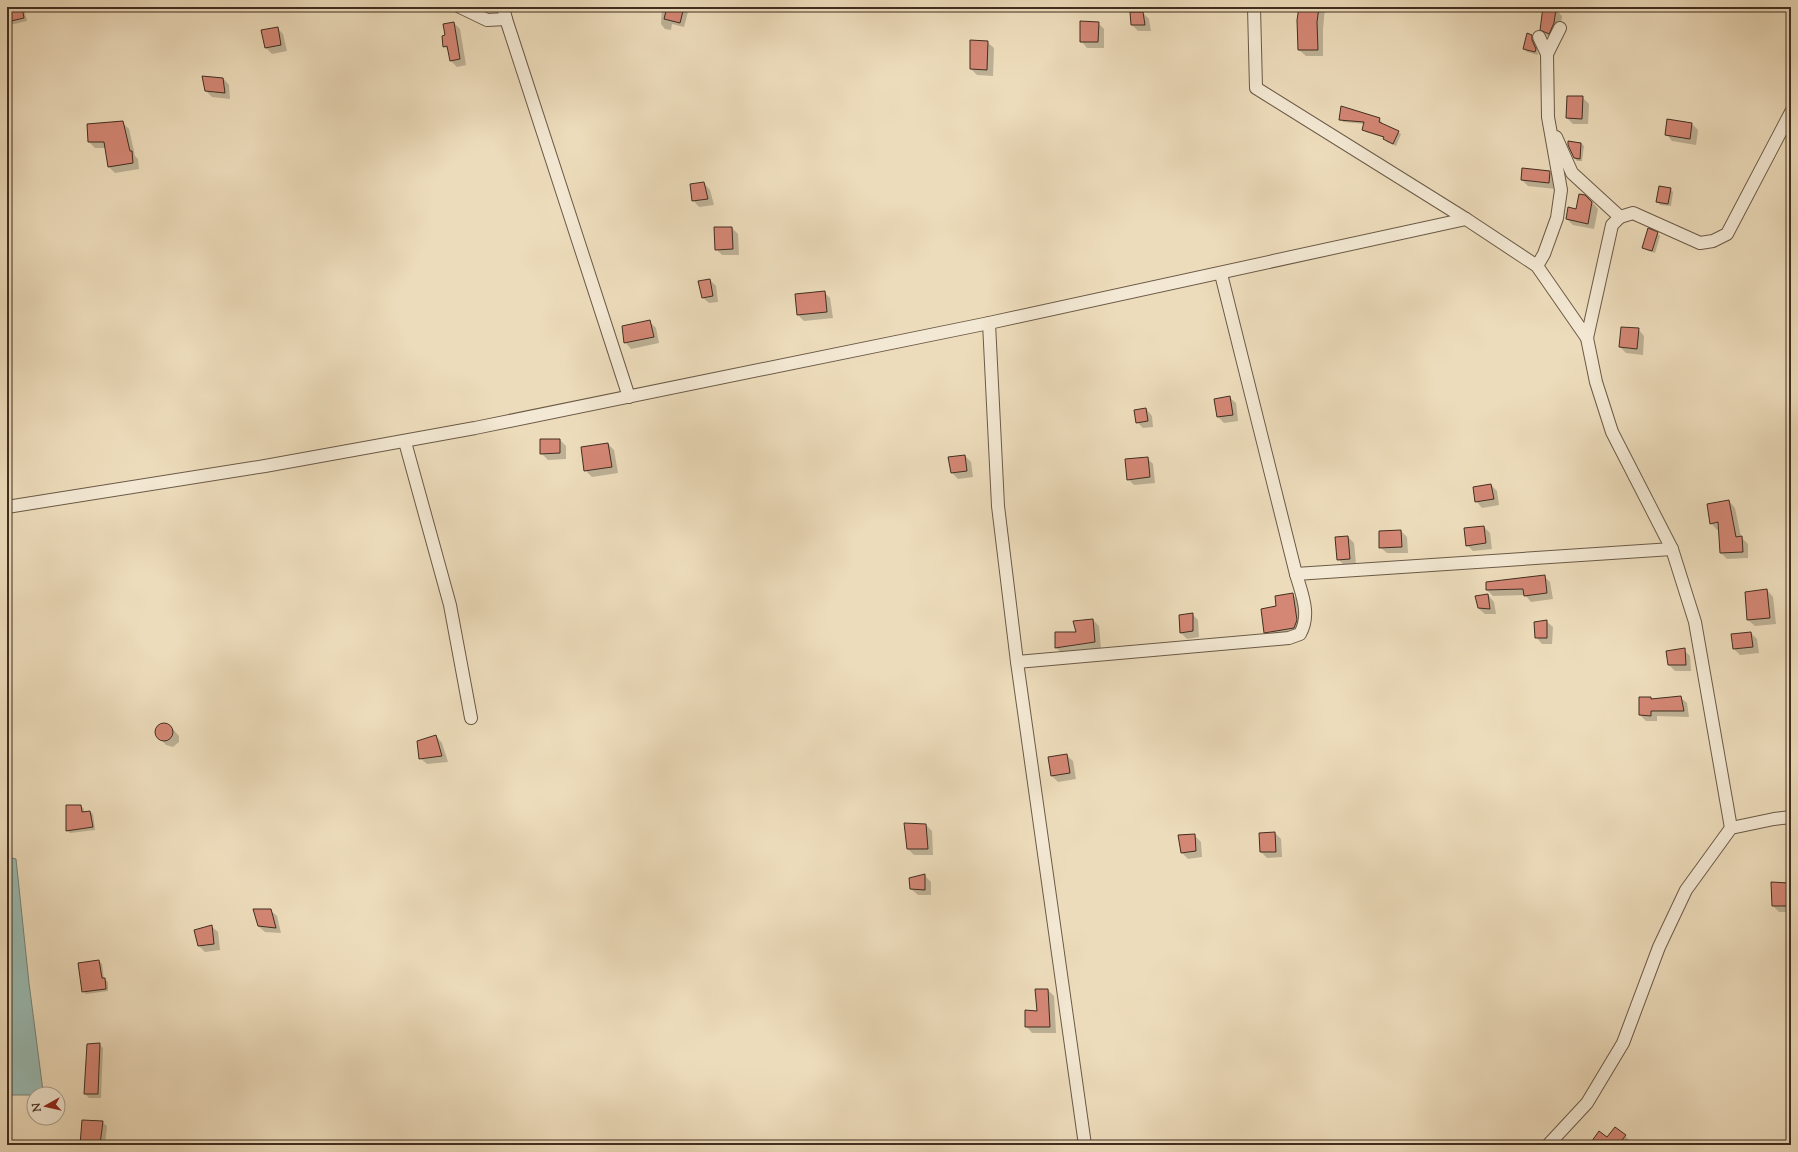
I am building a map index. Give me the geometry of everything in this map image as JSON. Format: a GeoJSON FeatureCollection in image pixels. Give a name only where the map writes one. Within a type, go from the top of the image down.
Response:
{"type":"FeatureCollection","features":[{"type":"Feature","properties":{"kind":"street"},"geometry":{"type":"LineString","coordinates":[[460,7],[487,20],[505,13],[629,397]]}},
{"type":"Feature","properties":{"kind":"street"},"geometry":{"type":"LineString","coordinates":[[1254,7],[1256,88],[1466,219],[1537,266],[1587,338],[1596,382],[1612,432],[1672,549],[1695,622],[1731,828]]}},
{"type":"Feature","properties":{"kind":"street"},"geometry":{"type":"LineString","coordinates":[[1547,54],[1560,28]]}},
{"type":"Feature","properties":{"kind":"street"},"geometry":{"type":"LineString","coordinates":[[1537,266],[1544,254],[1557,218],[1561,190],[1548,117],[1547,54],[1539,37]]}},
{"type":"Feature","properties":{"kind":"street"},"geometry":{"type":"LineString","coordinates":[[1587,338],[1612,226],[1620,217],[1633,213],[1700,243],[1713,241],[1727,234],[1791,112]]}},
{"type":"Feature","properties":{"kind":"street"},"geometry":{"type":"LineString","coordinates":[[1548,117],[1572,172],[1620,217]]}},
{"type":"Feature","properties":{"kind":"street"},"geometry":{"type":"LineString","coordinates":[[7,507],[405,442],[989,324],[1466,219]]}},
{"type":"Feature","properties":{"kind":"street"},"geometry":{"type":"LineString","coordinates":[[1017,662],[1289,638],[1300,634],[1306,624],[1306,612],[1221,274]]}},
{"type":"Feature","properties":{"kind":"street"},"geometry":{"type":"LineString","coordinates":[[989,324],[998,506],[1017,662],[1085,1145]]}},
{"type":"Feature","properties":{"kind":"street"},"geometry":{"type":"LineString","coordinates":[[405,442],[450,605],[471,718]]}},
{"type":"Feature","properties":{"kind":"street"},"geometry":{"type":"LineString","coordinates":[[1296,574],[1672,549]]}},
{"type":"Feature","properties":{"kind":"street"},"geometry":{"type":"LineString","coordinates":[[1548,1145],[1587,1103],[1623,1043],[1659,947],[1686,890],[1731,828],[1791,817]]}},
{"type":"Feature","properties":{"kind":"water"},"geometry":{"type":"Polygon","coordinates":[[[7,857],[16,859],[29,983],[42,1086],[26,1086],[26,1095],[7,1095],[7,857]]]}},
{"type":"Feature","properties":{"kind":"building"},"geometry":{"type":"Polygon","coordinates":[[[22,7],[24,18],[7,22],[7,9],[22,7]]]}},
{"type":"Feature","properties":{"kind":"building"},"geometry":{"type":"Polygon","coordinates":[[[667,7],[684,7],[680,23],[664,19],[667,7]]]}},
{"type":"Feature","properties":{"kind":"building"},"geometry":{"type":"Polygon","coordinates":[[[1299,7],[1319,7],[1317,22],[1318,50],[1298,50],[1297,20],[1299,7]]]}},
{"type":"Feature","properties":{"kind":"building"},"geometry":{"type":"Polygon","coordinates":[[[1543,7],[1556,9],[1554,23],[1549,34],[1540,30],[1543,7]]]}},
{"type":"Feature","properties":{"kind":"building"},"geometry":{"type":"Polygon","coordinates":[[[1130,12],[1143,12],[1145,25],[1131,25],[1130,12]]]}},
{"type":"Feature","properties":{"kind":"building"},"geometry":{"type":"Polygon","coordinates":[[[1080,21],[1099,22],[1098,42],[1080,42],[1080,21]]]}},
{"type":"Feature","properties":{"kind":"building"},"geometry":{"type":"Polygon","coordinates":[[[454,22],[460,59],[450,61],[447,46],[443,47],[442,36],[445,35],[443,24],[454,22]]]}},
{"type":"Feature","properties":{"kind":"building"},"geometry":{"type":"Polygon","coordinates":[[[278,27],[281,45],[265,48],[261,30],[278,27]]]}},
{"type":"Feature","properties":{"kind":"building"},"geometry":{"type":"Polygon","coordinates":[[[1527,33],[1532,35],[1532,40],[1536,49],[1535,52],[1523,49],[1527,33]]]}},
{"type":"Feature","properties":{"kind":"building"},"geometry":{"type":"Polygon","coordinates":[[[970,40],[988,41],[987,70],[970,69],[970,40]]]}},
{"type":"Feature","properties":{"kind":"building"},"geometry":{"type":"Polygon","coordinates":[[[202,76],[223,78],[225,93],[205,91],[202,76]]]}},
{"type":"Feature","properties":{"kind":"building"},"geometry":{"type":"Polygon","coordinates":[[[1567,96],[1583,96],[1582,119],[1566,118],[1567,96]]]}},
{"type":"Feature","properties":{"kind":"building"},"geometry":{"type":"Polygon","coordinates":[[[1341,106],[1380,118],[1379,122],[1399,131],[1393,144],[1383,139],[1384,137],[1362,130],[1364,122],[1339,120],[1341,106]]]}},
{"type":"Feature","properties":{"kind":"building"},"geometry":{"type":"Polygon","coordinates":[[[1667,119],[1692,123],[1690,139],[1665,135],[1667,119]]]}},
{"type":"Feature","properties":{"kind":"building"},"geometry":{"type":"Polygon","coordinates":[[[123,121],[130,151],[132,151],[133,163],[108,167],[104,142],[88,142],[87,124],[123,121]]]}},
{"type":"Feature","properties":{"kind":"building"},"geometry":{"type":"Polygon","coordinates":[[[1568,141],[1581,143],[1580,159],[1574,158],[1568,145],[1568,141]]]}},
{"type":"Feature","properties":{"kind":"building"},"geometry":{"type":"Polygon","coordinates":[[[1522,168],[1550,171],[1549,183],[1521,180],[1522,168]]]}},
{"type":"Feature","properties":{"kind":"building"},"geometry":{"type":"Polygon","coordinates":[[[704,182],[708,199],[692,201],[690,184],[704,182]]]}},
{"type":"Feature","properties":{"kind":"building"},"geometry":{"type":"Polygon","coordinates":[[[1659,186],[1671,188],[1668,204],[1656,202],[1659,186]]]}},
{"type":"Feature","properties":{"kind":"building"},"geometry":{"type":"Polygon","coordinates":[[[1579,194],[1585,195],[1592,202],[1588,224],[1566,219],[1568,207],[1576,209],[1579,194]]]}},
{"type":"Feature","properties":{"kind":"building"},"geometry":{"type":"Polygon","coordinates":[[[714,227],[732,227],[733,249],[715,250],[714,227]]]}},
{"type":"Feature","properties":{"kind":"building"},"geometry":{"type":"Polygon","coordinates":[[[1648,228],[1658,232],[1652,251],[1642,248],[1648,228]]]}},
{"type":"Feature","properties":{"kind":"building"},"geometry":{"type":"Polygon","coordinates":[[[710,279],[713,296],[702,298],[698,281],[710,279]]]}},
{"type":"Feature","properties":{"kind":"building"},"geometry":{"type":"Polygon","coordinates":[[[825,291],[827,312],[797,315],[795,294],[825,291]]]}},
{"type":"Feature","properties":{"kind":"building"},"geometry":{"type":"Polygon","coordinates":[[[650,320],[654,337],[624,343],[622,326],[650,320]]]}},
{"type":"Feature","properties":{"kind":"building"},"geometry":{"type":"Polygon","coordinates":[[[1621,327],[1639,328],[1637,349],[1619,347],[1621,327]]]}},
{"type":"Feature","properties":{"kind":"building"},"geometry":{"type":"Polygon","coordinates":[[[1230,396],[1233,415],[1217,417],[1214,399],[1230,396]]]}},
{"type":"Feature","properties":{"kind":"building"},"geometry":{"type":"Polygon","coordinates":[[[1146,408],[1148,421],[1136,423],[1134,410],[1146,408]]]}},
{"type":"Feature","properties":{"kind":"building"},"geometry":{"type":"Polygon","coordinates":[[[540,439],[560,439],[560,453],[540,454],[540,439]]]}},
{"type":"Feature","properties":{"kind":"building"},"geometry":{"type":"Polygon","coordinates":[[[608,443],[612,467],[584,471],[581,447],[608,443]]]}},
{"type":"Feature","properties":{"kind":"building"},"geometry":{"type":"Polygon","coordinates":[[[965,455],[967,471],[951,473],[948,457],[965,455]]]}},
{"type":"Feature","properties":{"kind":"building"},"geometry":{"type":"Polygon","coordinates":[[[1148,457],[1150,477],[1127,480],[1125,459],[1148,457]]]}},
{"type":"Feature","properties":{"kind":"building"},"geometry":{"type":"Polygon","coordinates":[[[1491,484],[1494,499],[1475,502],[1473,487],[1491,484]]]}},
{"type":"Feature","properties":{"kind":"building"},"geometry":{"type":"Polygon","coordinates":[[[1729,500],[1736,537],[1742,536],[1743,552],[1720,553],[1718,522],[1710,524],[1707,504],[1729,500]]]}},
{"type":"Feature","properties":{"kind":"building"},"geometry":{"type":"Polygon","coordinates":[[[1484,526],[1486,543],[1466,546],[1464,528],[1484,526]]]}},
{"type":"Feature","properties":{"kind":"building"},"geometry":{"type":"Polygon","coordinates":[[[1401,530],[1402,547],[1379,548],[1379,531],[1401,530]]]}},
{"type":"Feature","properties":{"kind":"building"},"geometry":{"type":"Polygon","coordinates":[[[1348,536],[1350,559],[1337,560],[1335,537],[1348,536]]]}},
{"type":"Feature","properties":{"kind":"building"},"geometry":{"type":"Polygon","coordinates":[[[1545,575],[1547,593],[1524,596],[1523,589],[1486,590],[1486,582],[1545,575]]]}},
{"type":"Feature","properties":{"kind":"building"},"geometry":{"type":"Polygon","coordinates":[[[1767,589],[1770,618],[1747,620],[1745,592],[1767,589]]]}},
{"type":"Feature","properties":{"kind":"building"},"geometry":{"type":"Polygon","coordinates":[[[1293,593],[1297,620],[1294,628],[1264,633],[1261,609],[1276,606],[1275,596],[1293,593]]]}},
{"type":"Feature","properties":{"kind":"building"},"geometry":{"type":"Polygon","coordinates":[[[1488,594],[1490,609],[1478,608],[1475,596],[1488,594]]]}},
{"type":"Feature","properties":{"kind":"building"},"geometry":{"type":"Polygon","coordinates":[[[1193,613],[1193,631],[1180,633],[1179,615],[1193,613]]]}},
{"type":"Feature","properties":{"kind":"building"},"geometry":{"type":"Polygon","coordinates":[[[1093,619],[1095,642],[1055,648],[1055,632],[1076,632],[1073,621],[1093,619]]]}},
{"type":"Feature","properties":{"kind":"building"},"geometry":{"type":"Polygon","coordinates":[[[1547,620],[1547,638],[1535,638],[1534,622],[1547,620]]]}},
{"type":"Feature","properties":{"kind":"building"},"geometry":{"type":"Polygon","coordinates":[[[1751,632],[1753,647],[1733,649],[1731,634],[1751,632]]]}},
{"type":"Feature","properties":{"kind":"building"},"geometry":{"type":"Polygon","coordinates":[[[1685,648],[1686,665],[1668,665],[1666,651],[1685,648]]]}},
{"type":"Feature","properties":{"kind":"building"},"geometry":{"type":"Polygon","coordinates":[[[1681,696],[1684,711],[1651,711],[1651,716],[1639,715],[1639,697],[1651,697],[1651,699],[1681,696]]]}},
{"type":"Feature","properties":{"kind":"building"},"geometry":{"type":"Polygon","coordinates":[[[164,723],[170,726],[173,732],[170,738],[164,741],[158,738],[155,732],[158,726],[164,723]]]}},
{"type":"Feature","properties":{"kind":"building"},"geometry":{"type":"Polygon","coordinates":[[[436,735],[442,756],[419,759],[417,741],[436,735]]]}},
{"type":"Feature","properties":{"kind":"building"},"geometry":{"type":"Polygon","coordinates":[[[1067,754],[1070,773],[1051,776],[1048,757],[1067,754]]]}},
{"type":"Feature","properties":{"kind":"building"},"geometry":{"type":"Polygon","coordinates":[[[66,805],[81,805],[82,812],[90,811],[93,827],[66,831],[66,805]]]}},
{"type":"Feature","properties":{"kind":"building"},"geometry":{"type":"Polygon","coordinates":[[[904,823],[926,824],[928,849],[907,849],[904,823]]]}},
{"type":"Feature","properties":{"kind":"building"},"geometry":{"type":"Polygon","coordinates":[[[1275,832],[1276,852],[1260,852],[1259,833],[1275,832]]]}},
{"type":"Feature","properties":{"kind":"building"},"geometry":{"type":"Polygon","coordinates":[[[1195,834],[1196,851],[1181,853],[1178,835],[1195,834]]]}},
{"type":"Feature","properties":{"kind":"building"},"geometry":{"type":"Polygon","coordinates":[[[925,874],[925,890],[910,889],[909,878],[925,874]]]}},
{"type":"Feature","properties":{"kind":"building"},"geometry":{"type":"Polygon","coordinates":[[[1771,882],[1789,883],[1788,906],[1772,906],[1771,882]]]}},
{"type":"Feature","properties":{"kind":"building"},"geometry":{"type":"Polygon","coordinates":[[[253,909],[271,909],[276,928],[258,926],[253,909]]]}},
{"type":"Feature","properties":{"kind":"building"},"geometry":{"type":"Polygon","coordinates":[[[212,925],[214,944],[198,946],[194,930],[212,925]]]}},
{"type":"Feature","properties":{"kind":"building"},"geometry":{"type":"Polygon","coordinates":[[[99,960],[102,978],[105,978],[106,989],[82,992],[78,963],[99,960]]]}},
{"type":"Feature","properties":{"kind":"building"},"geometry":{"type":"Polygon","coordinates":[[[1035,989],[1048,989],[1050,1027],[1025,1027],[1025,1010],[1037,1011],[1035,989]]]}},
{"type":"Feature","properties":{"kind":"building"},"geometry":{"type":"Polygon","coordinates":[[[100,1043],[98,1094],[84,1094],[87,1044],[100,1043]]]}},
{"type":"Feature","properties":{"kind":"building"},"geometry":{"type":"Polygon","coordinates":[[[82,1120],[103,1121],[100,1145],[80,1145],[82,1120]]]}},
{"type":"Feature","properties":{"kind":"building"},"geometry":{"type":"Polygon","coordinates":[[[1615,1127],[1626,1135],[1618,1145],[1589,1145],[1599,1131],[1607,1137],[1615,1127]]]}}]}
